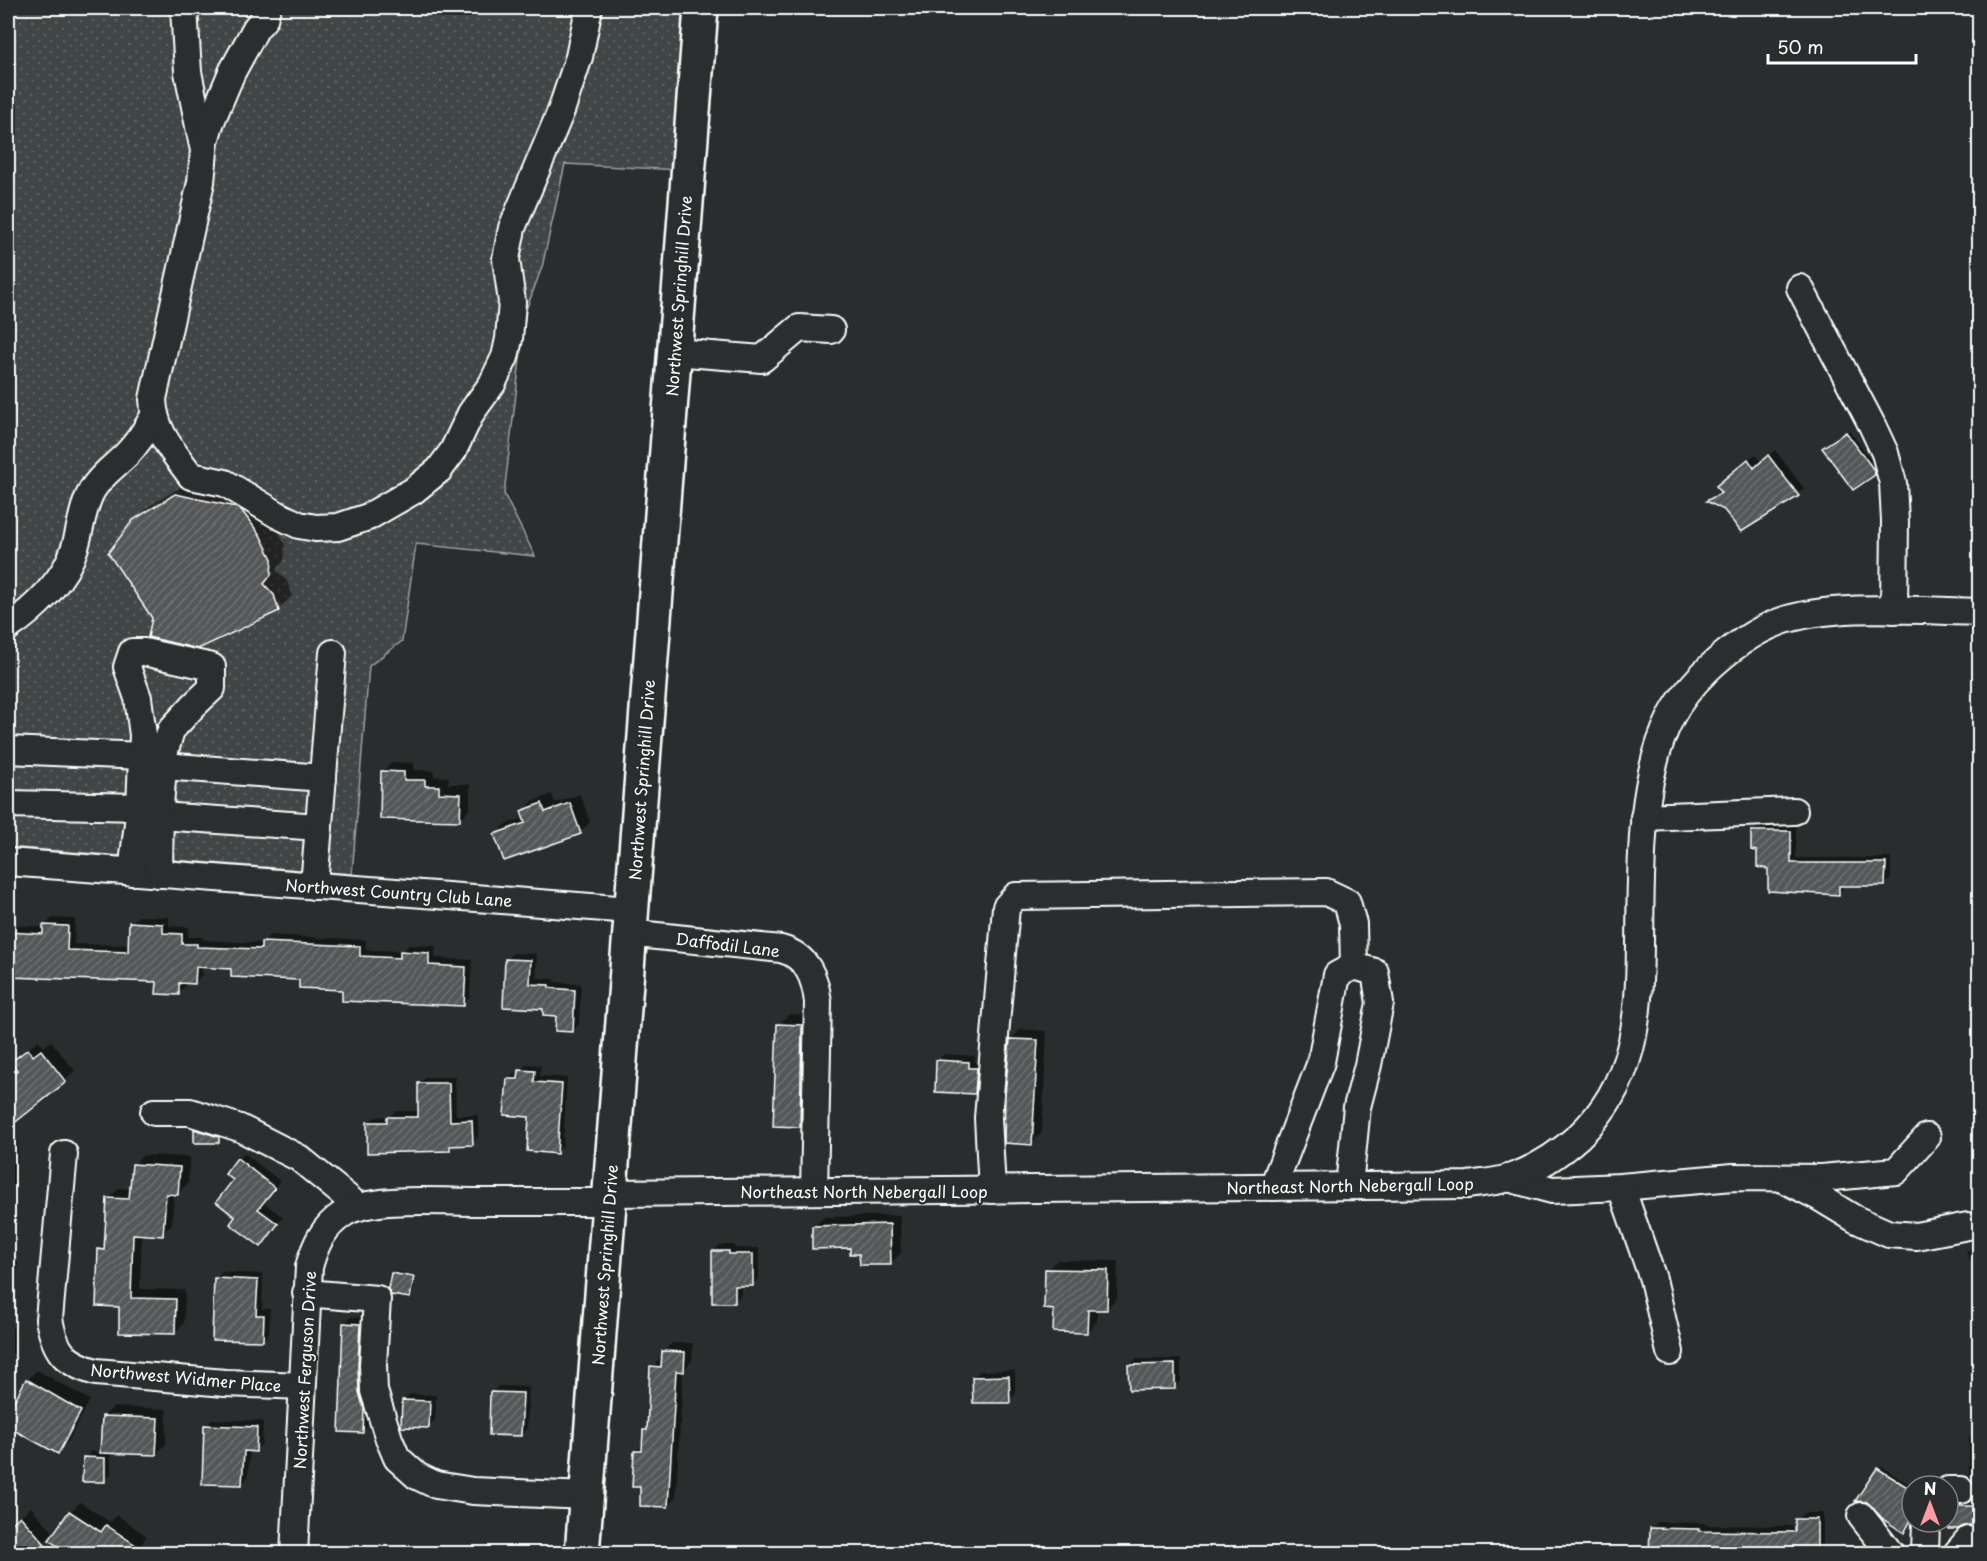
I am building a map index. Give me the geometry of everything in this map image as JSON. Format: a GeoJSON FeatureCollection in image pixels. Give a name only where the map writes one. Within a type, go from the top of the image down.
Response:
{"type":"FeatureCollection","features":[{"type":"Feature","properties":{"kind":"main road","name":"Northwest Springhill Drive"},"geometry":{"type":"LineString","coordinates":[[582,1554],[701,8]]}},
{"type":"Feature","properties":{"kind":"street"},"geometry":{"type":"LineString","coordinates":[[184,8],[188,72],[205,156]]}},
{"type":"Feature","properties":{"kind":"street"},"geometry":{"type":"LineString","coordinates":[[267,8],[264,19],[244,49],[220,98],[205,141],[201,182],[153,399],[154,416],[162,436],[191,476],[225,483],[278,515],[307,527],[338,527],[368,517],[413,491],[439,470],[453,451],[471,413],[492,384],[505,357],[511,318],[512,302],[506,259],[512,228],[561,111],[579,57],[589,8]]}},
{"type":"Feature","properties":{"kind":"street"},"geometry":{"type":"LineString","coordinates":[[1800,288],[1885,453],[1893,483],[1894,610]]}},
{"type":"Feature","properties":{"kind":"street"},"geometry":{"type":"LineString","coordinates":[[674,352],[762,358],[799,328],[831,330]]}},
{"type":"Feature","properties":{"kind":"street"},"geometry":{"type":"LineString","coordinates":[[8,627],[23,617],[63,572],[71,559],[80,520],[92,490],[103,474],[135,446],[154,416]]}},
{"type":"Feature","properties":{"kind":"street","name":"Northeast North Nebergall Loop"},"geometry":{"type":"LineString","coordinates":[[609,1197],[814,1191],[1468,1185],[1508,1178],[1551,1158],[1571,1143],[1590,1126],[1622,1077],[1633,1043],[1639,999],[1644,817],[1656,760],[1671,716],[1689,688],[1720,657],[1744,640],[1781,622],[1822,612],[1894,610],[1980,612]]}},
{"type":"Feature","properties":{"kind":"street"},"geometry":{"type":"LineString","coordinates":[[314,885],[333,652]]}},
{"type":"Feature","properties":{"kind":"street"},"geometry":{"type":"LineString","coordinates":[[8,750],[153,761],[323,778]]}},
{"type":"Feature","properties":{"kind":"street"},"geometry":{"type":"LineString","coordinates":[[132,872],[150,812],[153,761]]}},
{"type":"Feature","properties":{"kind":"street"},"geometry":{"type":"LineString","coordinates":[[8,804],[150,812],[319,827]]}},
{"type":"Feature","properties":{"kind":"street"},"geometry":{"type":"LineString","coordinates":[[1644,817],[1794,811]]}},
{"type":"Feature","properties":{"kind":"street"},"geometry":{"type":"LineString","coordinates":[[150,812],[163,874]]}},
{"type":"Feature","properties":{"kind":"street","name":"Northwest Country Club Lane"},"geometry":{"type":"LineString","coordinates":[[8,862],[314,885],[629,921]]}},
{"type":"Feature","properties":{"kind":"street"},"geometry":{"type":"LineString","coordinates":[[992,1190],[988,1118],[998,989],[1005,907],[1016,896],[1326,892],[1347,902],[1353,924],[1354,966]]}},
{"type":"Feature","properties":{"kind":"street","name":"Daffodil Lane"},"geometry":{"type":"LineString","coordinates":[[629,921],[787,950],[806,963],[816,984],[818,1002],[814,1191]]}},
{"type":"Feature","properties":{"kind":"street"},"geometry":{"type":"LineString","coordinates":[[1273,1187],[1321,1062],[1337,975],[1354,966],[1375,972],[1380,1004],[1357,1107],[1349,1186]]}},
{"type":"Feature","properties":{"kind":"street"},"geometry":{"type":"LineString","coordinates":[[154,1112],[190,1112],[240,1128],[299,1158],[359,1206]]}},
{"type":"Feature","properties":{"kind":"street"},"geometry":{"type":"LineString","coordinates":[[1508,1178],[1552,1190],[1621,1187],[1734,1176],[1822,1178],[1896,1171],[1927,1137]]}},
{"type":"Feature","properties":{"kind":"street","name":"Northwest Widmer Place"},"geometry":{"type":"LineString","coordinates":[[64,1154],[49,1319],[53,1340],[63,1356],[78,1367],[96,1372],[225,1383],[302,1386]]}},
{"type":"Feature","properties":{"kind":"street"},"geometry":{"type":"LineString","coordinates":[[1779,1177],[1855,1219],[1889,1234],[1917,1236],[1968,1226]]}},
{"type":"Feature","properties":{"kind":"street"},"geometry":{"type":"LineString","coordinates":[[1621,1187],[1653,1279],[1670,1352]]}},
{"type":"Feature","properties":{"kind":"street","name":"Northwest Ferguson Drive"},"geometry":{"type":"LineString","coordinates":[[294,1554],[306,1293],[309,1267],[315,1245],[327,1227],[343,1213],[359,1206],[409,1202],[609,1197]]}},
{"type":"Feature","properties":{"kind":"street"},"geometry":{"type":"LineString","coordinates":[[306,1293],[377,1299],[373,1365],[374,1391],[397,1458],[417,1476],[436,1485],[473,1491],[587,1496]]}},
{"type":"Feature","properties":{"kind":"street"},"geometry":{"type":"LineString","coordinates":[[1861,1516],[1891,1554]]}},
{"type":"Feature","properties":{"kind":"street"},"geometry":{"type":"LineString","coordinates":[[1925,1554],[1926,1534]]}},
{"type":"Feature","properties":{"kind":"shaded area"},"geometry":{"type":"Polygon","coordinates":[[[8,8],[692,8],[680,170],[565,164],[542,267],[526,310],[504,494],[535,556],[416,544],[402,641],[369,666],[352,874],[8,847],[8,8]]]}},
{"type":"Feature","properties":{"kind":"building"},"geometry":{"type":"Polygon","coordinates":[[[1846,432],[1874,470],[1875,475],[1853,490],[1822,448],[1846,432]]]}},
{"type":"Feature","properties":{"kind":"building"},"geometry":{"type":"Polygon","coordinates":[[[1768,455],[1799,496],[1741,532],[1724,510],[1706,501],[1721,493],[1716,486],[1748,459],[1754,468],[1768,455]]]}},
{"type":"Feature","properties":{"kind":"building"},"geometry":{"type":"Polygon","coordinates":[[[175,494],[236,507],[242,511],[260,535],[272,559],[271,575],[264,584],[274,595],[279,611],[198,649],[148,637],[152,618],[108,553],[133,520],[175,494]]]}},
{"type":"Feature","properties":{"kind":"building"},"geometry":{"type":"Polygon","coordinates":[[[381,771],[404,772],[404,780],[425,780],[425,786],[439,786],[439,793],[461,794],[460,821],[380,819],[381,771]]]}},
{"type":"Feature","properties":{"kind":"building"},"geometry":{"type":"Polygon","coordinates":[[[542,803],[545,812],[570,803],[581,834],[504,861],[494,834],[525,823],[521,811],[542,803]]]}},
{"type":"Feature","properties":{"kind":"building"},"geometry":{"type":"Polygon","coordinates":[[[1751,831],[1791,831],[1791,863],[1886,863],[1885,886],[1839,886],[1839,895],[1768,891],[1768,869],[1757,867],[1757,851],[1751,850],[1751,831]]]}},
{"type":"Feature","properties":{"kind":"building"},"geometry":{"type":"Polygon","coordinates":[[[129,922],[163,924],[163,933],[182,934],[182,944],[197,944],[197,947],[261,949],[261,942],[360,946],[360,956],[400,958],[400,951],[429,953],[429,965],[466,967],[464,1006],[342,1001],[342,990],[299,988],[299,980],[231,977],[231,969],[196,967],[195,984],[179,983],[179,995],[156,994],[157,982],[8,977],[8,932],[43,934],[43,925],[68,926],[67,950],[128,952],[129,922]]]}},
{"type":"Feature","properties":{"kind":"building"},"geometry":{"type":"Polygon","coordinates":[[[505,959],[531,960],[530,984],[575,990],[573,1032],[555,1031],[556,1016],[543,1015],[543,1009],[503,1007],[505,959]]]}},
{"type":"Feature","properties":{"kind":"building"},"geometry":{"type":"Polygon","coordinates":[[[777,1024],[802,1025],[800,1127],[773,1126],[777,1024]]]}},
{"type":"Feature","properties":{"kind":"building"},"geometry":{"type":"Polygon","coordinates":[[[1010,1039],[1038,1040],[1032,1145],[1004,1143],[1010,1039]]]}},
{"type":"Feature","properties":{"kind":"building"},"geometry":{"type":"Polygon","coordinates":[[[28,1049],[33,1056],[41,1050],[66,1082],[8,1128],[8,1077],[17,1070],[11,1062],[28,1049]]]}},
{"type":"Feature","properties":{"kind":"building"},"geometry":{"type":"Polygon","coordinates":[[[936,1060],[969,1062],[969,1068],[977,1068],[975,1094],[935,1092],[936,1060]]]}},
{"type":"Feature","properties":{"kind":"building"},"geometry":{"type":"Polygon","coordinates":[[[519,1070],[535,1071],[534,1082],[562,1084],[557,1154],[527,1151],[529,1117],[504,1115],[507,1079],[518,1079],[519,1070]]]}},
{"type":"Feature","properties":{"kind":"building"},"geometry":{"type":"Polygon","coordinates":[[[418,1083],[449,1083],[450,1121],[472,1120],[473,1145],[450,1146],[450,1151],[367,1153],[367,1122],[387,1122],[387,1117],[418,1117],[418,1083]]]}},
{"type":"Feature","properties":{"kind":"building"},"geometry":{"type":"Polygon","coordinates":[[[194,1129],[219,1137],[219,1143],[194,1143],[194,1129]]]}},
{"type":"Feature","properties":{"kind":"building"},"geometry":{"type":"Polygon","coordinates":[[[237,1158],[275,1188],[258,1209],[278,1224],[261,1247],[230,1224],[235,1217],[216,1202],[233,1180],[225,1174],[237,1158]]]}},
{"type":"Feature","properties":{"kind":"building"},"geometry":{"type":"Polygon","coordinates":[[[132,1164],[180,1167],[178,1195],[166,1194],[163,1236],[133,1234],[131,1298],[176,1299],[175,1334],[119,1333],[119,1307],[96,1306],[98,1249],[104,1250],[107,1198],[129,1199],[132,1164]]]}},
{"type":"Feature","properties":{"kind":"building"},"geometry":{"type":"Polygon","coordinates":[[[890,1224],[891,1265],[860,1265],[859,1254],[850,1254],[850,1248],[812,1249],[812,1226],[890,1224]]]}},
{"type":"Feature","properties":{"kind":"building"},"geometry":{"type":"Polygon","coordinates":[[[712,1251],[753,1254],[753,1286],[735,1286],[735,1303],[712,1303],[712,1251]]]}},
{"type":"Feature","properties":{"kind":"building"},"geometry":{"type":"Polygon","coordinates":[[[1045,1269],[1108,1270],[1107,1310],[1088,1310],[1087,1333],[1053,1332],[1054,1310],[1044,1309],[1045,1269]]]}},
{"type":"Feature","properties":{"kind":"building"},"geometry":{"type":"Polygon","coordinates":[[[391,1273],[414,1277],[410,1298],[391,1295],[388,1289],[391,1273]]]}},
{"type":"Feature","properties":{"kind":"building"},"geometry":{"type":"Polygon","coordinates":[[[214,1278],[258,1280],[256,1315],[264,1315],[263,1341],[212,1340],[214,1278]]]}},
{"type":"Feature","properties":{"kind":"building"},"geometry":{"type":"Polygon","coordinates":[[[343,1323],[360,1324],[358,1366],[359,1392],[364,1409],[363,1433],[339,1432],[343,1323]]]}},
{"type":"Feature","properties":{"kind":"building"},"geometry":{"type":"Polygon","coordinates":[[[662,1351],[685,1352],[684,1372],[676,1371],[668,1507],[640,1506],[640,1487],[632,1487],[634,1451],[642,1451],[643,1430],[647,1430],[650,1366],[661,1367],[662,1351]]]}},
{"type":"Feature","properties":{"kind":"building"},"geometry":{"type":"Polygon","coordinates":[[[1175,1364],[1175,1389],[1129,1390],[1128,1365],[1175,1364]]]}},
{"type":"Feature","properties":{"kind":"building"},"geometry":{"type":"Polygon","coordinates":[[[1009,1376],[1010,1403],[973,1403],[972,1377],[1009,1376]]]}},
{"type":"Feature","properties":{"kind":"building"},"geometry":{"type":"Polygon","coordinates":[[[26,1379],[81,1411],[58,1454],[8,1427],[8,1413],[26,1379]]]}},
{"type":"Feature","properties":{"kind":"building"},"geometry":{"type":"Polygon","coordinates":[[[490,1392],[523,1393],[521,1436],[489,1435],[490,1392]]]}},
{"type":"Feature","properties":{"kind":"building"},"geometry":{"type":"Polygon","coordinates":[[[402,1400],[430,1401],[429,1428],[401,1427],[402,1400]]]}},
{"type":"Feature","properties":{"kind":"building"},"geometry":{"type":"Polygon","coordinates":[[[102,1416],[158,1418],[156,1455],[100,1453],[102,1416]]]}},
{"type":"Feature","properties":{"kind":"building"},"geometry":{"type":"Polygon","coordinates":[[[204,1425],[257,1427],[256,1452],[244,1451],[242,1485],[202,1484],[204,1425]]]}},
{"type":"Feature","properties":{"kind":"building"},"geometry":{"type":"Polygon","coordinates":[[[83,1457],[105,1458],[105,1482],[82,1482],[83,1457]]]}},
{"type":"Feature","properties":{"kind":"building"},"geometry":{"type":"Polygon","coordinates":[[[1877,1468],[1900,1482],[1900,1530],[1883,1519],[1867,1502],[1855,1501],[1877,1468]]]}},
{"type":"Feature","properties":{"kind":"building"},"geometry":{"type":"Polygon","coordinates":[[[1960,1506],[1980,1506],[1980,1529],[1970,1525],[1960,1528],[1960,1506]]]}},
{"type":"Feature","properties":{"kind":"building"},"geometry":{"type":"Polygon","coordinates":[[[69,1511],[101,1532],[106,1525],[149,1554],[69,1554],[49,1540],[69,1511]]]}},
{"type":"Feature","properties":{"kind":"building"},"geometry":{"type":"Polygon","coordinates":[[[20,1516],[45,1544],[34,1554],[8,1554],[8,1527],[20,1516]]]}},
{"type":"Feature","properties":{"kind":"building"},"geometry":{"type":"Polygon","coordinates":[[[1795,1519],[1817,1519],[1817,1554],[1649,1554],[1650,1528],[1795,1532],[1795,1519]]]}}]}
